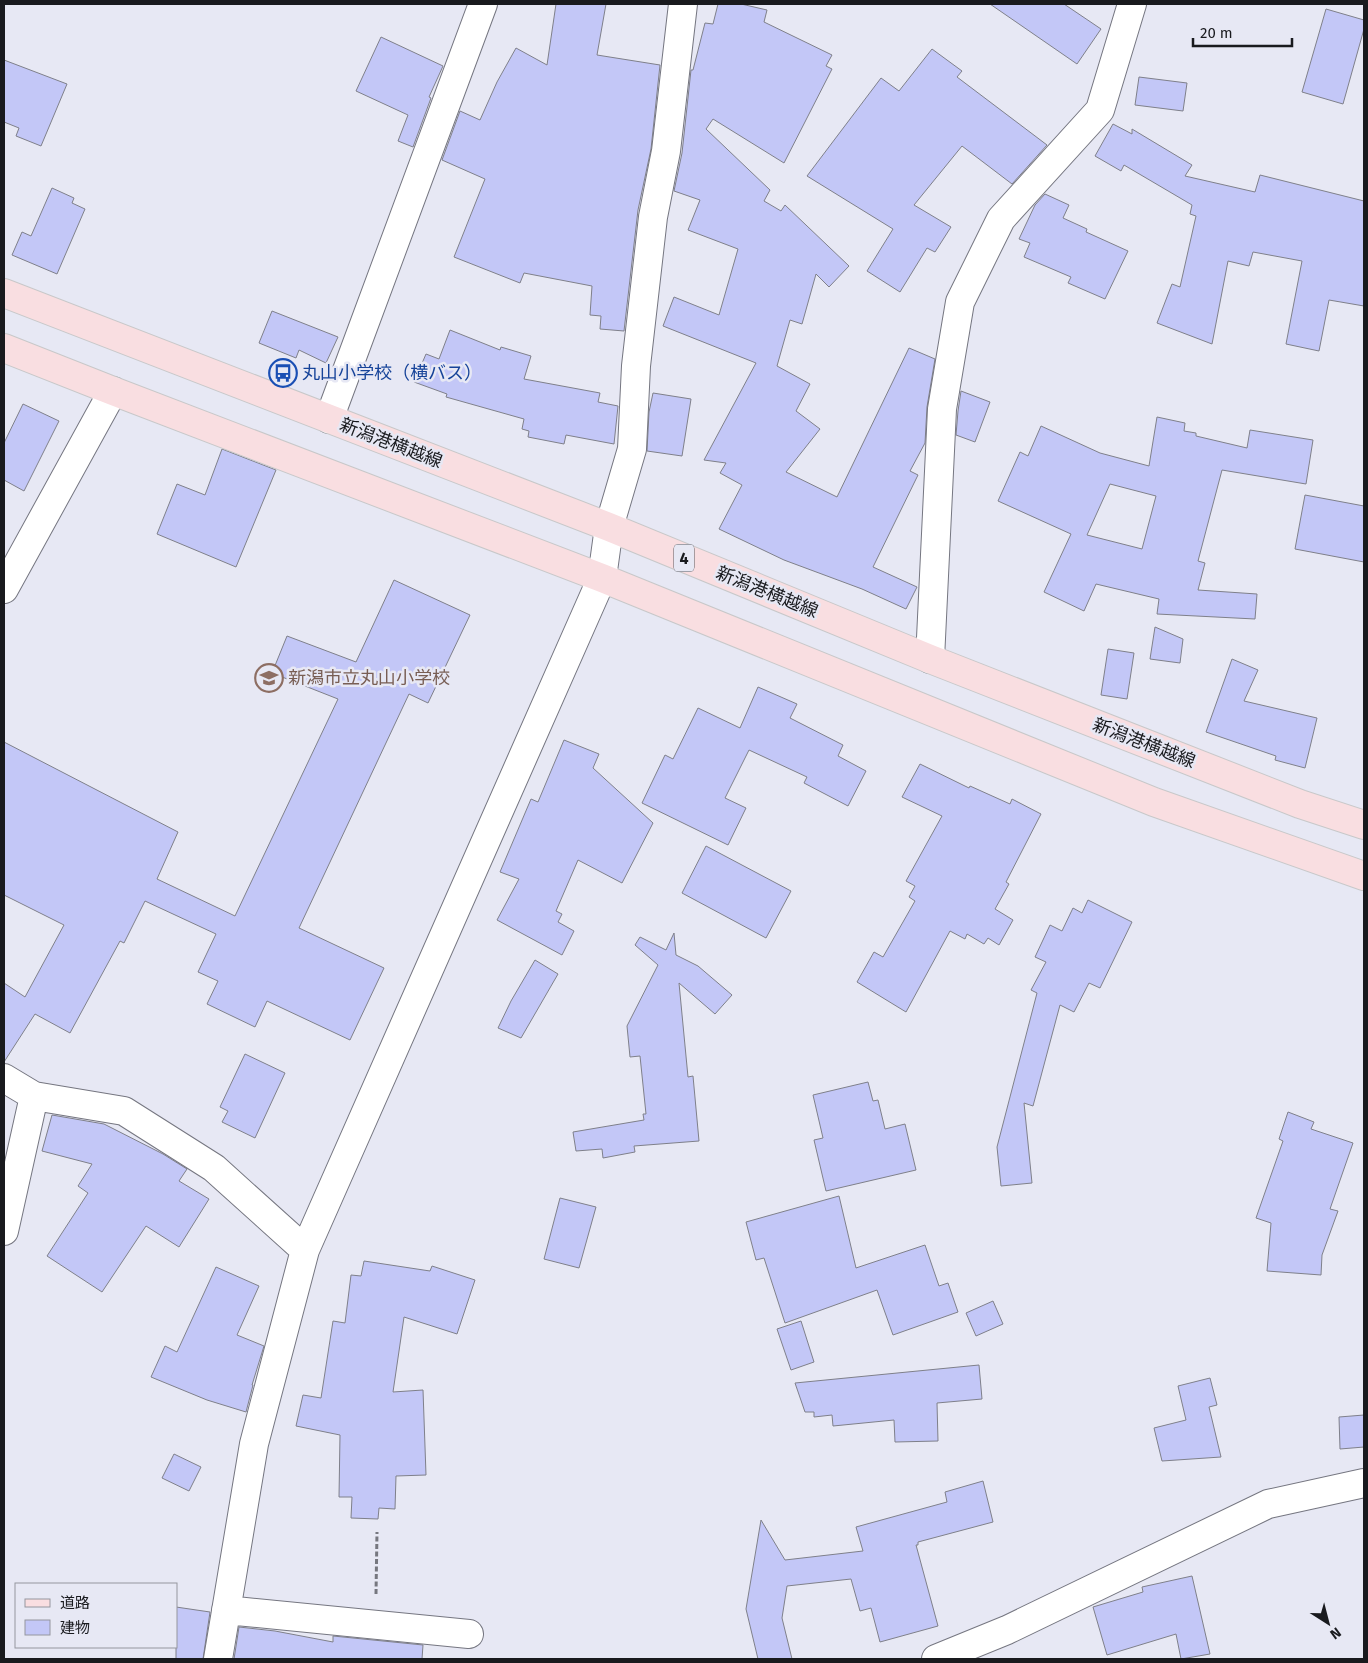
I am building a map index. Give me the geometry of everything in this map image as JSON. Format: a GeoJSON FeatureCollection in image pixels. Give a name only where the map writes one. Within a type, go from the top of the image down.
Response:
{"type":"FeatureCollection","features":[{"type":"Feature","properties":{"kind":"main road","name":"新潟港横越線"},"geometry":{"type":"LineString","coordinates":[[4,293],[609,527],[930,660],[1300,804],[1364,825]]}},
{"type":"Feature","properties":{"kind":"main road"},"geometry":{"type":"LineString","coordinates":[[4,348],[602,578],[1154,802],[1364,876]]}},
{"type":"Feature","properties":{"kind":"street"},"geometry":{"type":"LineString","coordinates":[[329,419],[483,4]]}},
{"type":"Feature","properties":{"kind":"street"},"geometry":{"type":"LineString","coordinates":[[218,1659],[254,1444],[305,1250],[602,578],[609,527],[632,448],[636,366],[652,226],[666,151],[683,4]]}},
{"type":"Feature","properties":{"kind":"street"},"geometry":{"type":"LineString","coordinates":[[930,660],[942,409],[960,302],[1001,219],[1100,110],[1132,4]]}},
{"type":"Feature","properties":{"kind":"street"},"geometry":{"type":"LineString","coordinates":[[4,589],[112,391]]}},
{"type":"Feature","properties":{"kind":"street"},"geometry":{"type":"LineString","coordinates":[[4,1078],[34,1096],[124,1111],[214,1168],[305,1250]]}},
{"type":"Feature","properties":{"kind":"street"},"geometry":{"type":"LineString","coordinates":[[4,1231],[34,1096]]}},
{"type":"Feature","properties":{"kind":"street"},"geometry":{"type":"LineString","coordinates":[[936,1659],[1007,1630],[1268,1504],[1364,1483]]}},
{"type":"Feature","properties":{"kind":"street"},"geometry":{"type":"LineString","coordinates":[[226,1610],[469,1634]]}},
{"type":"Feature","properties":{"kind":"path"},"geometry":{"type":"LineString","coordinates":[[375,1626],[377,1532]]}},
{"type":"Feature","properties":{"kind":"building"},"geometry":{"type":"Polygon","coordinates":[[[556,4],[606,4],[597,55],[660,65],[651,149],[638,210],[624,331],[600,329],[601,316],[590,315],[592,286],[524,273],[520,283],[454,257],[485,179],[442,160],[460,111],[480,120],[497,82],[516,48],[547,65],[556,4]]]}},
{"type":"Feature","properties":{"kind":"building"},"geometry":{"type":"Polygon","coordinates":[[[718,4],[741,4],[767,10],[764,22],[832,55],[826,66],[832,69],[784,163],[713,119],[706,129],[770,190],[764,201],[781,211],[785,205],[849,266],[829,287],[816,274],[802,324],[790,320],[777,366],[810,384],[796,411],[820,429],[786,472],[837,497],[909,348],[935,359],[927,407],[925,443],[910,471],[918,475],[873,567],[917,587],[906,609],[862,589],[784,560],[719,529],[742,485],[720,473],[726,463],[704,460],[756,363],[663,326],[674,297],[719,315],[738,249],[688,230],[700,200],[674,191],[682,153],[691,70],[693,70],[705,23],[713,24],[718,4]]]}},
{"type":"Feature","properties":{"kind":"building"},"geometry":{"type":"Polygon","coordinates":[[[990,4],[1064,4],[1101,29],[1077,64],[990,4]]]}},
{"type":"Feature","properties":{"kind":"building"},"geometry":{"type":"Polygon","coordinates":[[[1326,9],[1364,20],[1364,29],[1343,104],[1302,92],[1326,9]]]}},
{"type":"Feature","properties":{"kind":"building"},"geometry":{"type":"Polygon","coordinates":[[[381,37],[443,66],[429,97],[431,98],[413,147],[398,141],[408,115],[356,91],[381,37]]]}},
{"type":"Feature","properties":{"kind":"building"},"geometry":{"type":"Polygon","coordinates":[[[932,49],[962,71],[957,77],[1047,145],[1012,184],[962,146],[914,205],[951,227],[935,252],[927,248],[900,292],[867,271],[893,229],[807,176],[881,78],[899,91],[932,49]]]}},
{"type":"Feature","properties":{"kind":"building"},"geometry":{"type":"Polygon","coordinates":[[[4,60],[67,84],[41,146],[16,136],[19,128],[4,122],[4,60]]]}},
{"type":"Feature","properties":{"kind":"building"},"geometry":{"type":"Polygon","coordinates":[[[1139,77],[1187,83],[1183,111],[1135,105],[1139,77]]]}},
{"type":"Feature","properties":{"kind":"building"},"geometry":{"type":"Polygon","coordinates":[[[1113,124],[1132,134],[1132,129],[1192,165],[1185,176],[1255,192],[1260,175],[1364,201],[1364,306],[1329,300],[1319,351],[1286,344],[1302,261],[1253,252],[1249,266],[1228,261],[1212,344],[1157,323],[1172,284],[1180,287],[1196,216],[1190,214],[1192,205],[1124,165],[1121,171],[1095,156],[1113,124]]]}},
{"type":"Feature","properties":{"kind":"building"},"geometry":{"type":"Polygon","coordinates":[[[52,188],[74,198],[72,203],[85,209],[57,274],[12,255],[22,232],[31,236],[52,188]]]}},
{"type":"Feature","properties":{"kind":"building"},"geometry":{"type":"Polygon","coordinates":[[[1045,194],[1069,205],[1063,218],[1087,229],[1086,232],[1128,251],[1105,299],[1068,283],[1071,277],[1024,257],[1030,243],[1019,239],[1035,205],[1045,194]]]}},
{"type":"Feature","properties":{"kind":"building"},"geometry":{"type":"Polygon","coordinates":[[[272,311],[338,337],[326,363],[299,350],[296,358],[259,343],[272,311]]]}},
{"type":"Feature","properties":{"kind":"building"},"geometry":{"type":"Polygon","coordinates":[[[450,330],[500,350],[501,347],[531,356],[524,379],[600,393],[598,402],[618,406],[614,444],[566,435],[564,444],[528,437],[529,431],[522,429],[524,419],[446,397],[447,394],[414,382],[426,354],[439,359],[450,330]]]}},
{"type":"Feature","properties":{"kind":"building"},"geometry":{"type":"Polygon","coordinates":[[[961,391],[990,402],[975,442],[956,435],[961,391]]]}},
{"type":"Feature","properties":{"kind":"building"},"geometry":{"type":"Polygon","coordinates":[[[653,393],[691,399],[682,456],[647,451],[649,412],[653,393]]]}},
{"type":"Feature","properties":{"kind":"building"},"geometry":{"type":"Polygon","coordinates":[[[23,404],[59,421],[24,491],[4,480],[4,443],[23,404]]]}},
{"type":"Feature","properties":{"kind":"building"},"geometry":{"type":"Polygon","coordinates":[[[1157,417],[1185,423],[1184,431],[1196,433],[1196,436],[1247,448],[1250,430],[1313,440],[1306,484],[1222,470],[1198,561],[1205,563],[1198,590],[1257,594],[1255,619],[1157,614],[1159,599],[1096,584],[1084,611],[1044,592],[1071,534],[998,501],[1020,452],[1028,456],[1041,426],[1100,453],[1149,466],[1157,417]],[[1110,484],[1087,535],[1142,549],[1156,496],[1110,484]]]}},
{"type":"Feature","properties":{"kind":"building"},"geometry":{"type":"Polygon","coordinates":[[[222,449],[276,470],[236,567],[157,534],[177,484],[205,495],[222,449]]]}},
{"type":"Feature","properties":{"kind":"building"},"geometry":{"type":"Polygon","coordinates":[[[1305,495],[1364,506],[1364,562],[1295,549],[1305,495]]]}},
{"type":"Feature","properties":{"kind":"building"},"geometry":{"type":"Polygon","coordinates":[[[394,580],[470,615],[428,703],[409,694],[299,928],[384,968],[350,1040],[267,1001],[255,1027],[207,1004],[218,981],[198,972],[216,934],[145,901],[124,943],[120,941],[70,1033],[35,1014],[4,1062],[4,983],[25,997],[64,925],[4,895],[4,742],[178,832],[157,879],[235,916],[338,699],[272,673],[287,636],[356,662],[394,580]]]}},
{"type":"Feature","properties":{"kind":"building"},"geometry":{"type":"Polygon","coordinates":[[[1155,627],[1183,639],[1180,663],[1150,659],[1155,627]]]}},
{"type":"Feature","properties":{"kind":"building"},"geometry":{"type":"Polygon","coordinates":[[[1108,649],[1134,653],[1127,699],[1101,695],[1108,649]]]}},
{"type":"Feature","properties":{"kind":"building"},"geometry":{"type":"Polygon","coordinates":[[[1232,659],[1258,670],[1244,701],[1317,718],[1305,768],[1275,760],[1276,756],[1206,732],[1232,659]]]}},
{"type":"Feature","properties":{"kind":"building"},"geometry":{"type":"Polygon","coordinates":[[[758,687],[797,704],[790,718],[843,745],[838,756],[866,771],[848,806],[804,783],[807,777],[749,750],[725,798],[746,808],[728,845],[642,803],[665,755],[673,759],[698,708],[740,728],[758,687]]]}},
{"type":"Feature","properties":{"kind":"building"},"geometry":{"type":"Polygon","coordinates":[[[564,740],[599,754],[593,768],[653,823],[622,883],[578,860],[556,911],[562,914],[558,922],[574,931],[562,955],[497,920],[519,879],[500,872],[531,799],[538,802],[564,740]]]}},
{"type":"Feature","properties":{"kind":"building"},"geometry":{"type":"Polygon","coordinates":[[[920,764],[969,788],[970,786],[1010,804],[1012,799],[1041,814],[1006,882],[1009,884],[995,909],[1013,920],[999,945],[988,938],[984,944],[967,934],[965,939],[950,931],[906,1012],[857,982],[874,952],[883,957],[915,901],[909,897],[915,886],[906,881],[942,816],[902,797],[920,764]]]}},
{"type":"Feature","properties":{"kind":"building"},"geometry":{"type":"Polygon","coordinates":[[[706,846],[791,891],[766,938],[682,893],[706,846]]]}},
{"type":"Feature","properties":{"kind":"building"},"geometry":{"type":"Polygon","coordinates":[[[1088,900],[1132,922],[1100,988],[1089,983],[1074,1012],[1060,1005],[1033,1106],[1024,1103],[1032,1183],[1001,1186],[997,1147],[1037,993],[1031,990],[1046,962],[1035,957],[1050,925],[1062,931],[1073,908],[1082,913],[1088,900]]]}},
{"type":"Feature","properties":{"kind":"building"},"geometry":{"type":"Polygon","coordinates":[[[674,933],[676,955],[698,966],[732,995],[715,1014],[679,983],[688,1077],[693,1076],[699,1141],[634,1146],[635,1152],[603,1158],[602,1149],[576,1151],[573,1132],[644,1120],[643,1114],[646,1114],[640,1056],[630,1057],[627,1026],[658,965],[635,945],[640,937],[666,950],[674,933]]]}},
{"type":"Feature","properties":{"kind":"building"},"geometry":{"type":"Polygon","coordinates":[[[535,960],[558,974],[521,1038],[498,1028],[535,960]]]}},
{"type":"Feature","properties":{"kind":"building"},"geometry":{"type":"Polygon","coordinates":[[[245,1054],[285,1073],[255,1138],[222,1122],[228,1111],[220,1107],[245,1054]]]}},
{"type":"Feature","properties":{"kind":"building"},"geometry":{"type":"Polygon","coordinates":[[[868,1082],[873,1101],[878,1100],[885,1129],[905,1124],[916,1170],[826,1191],[814,1140],[823,1138],[813,1095],[868,1082]]]}},
{"type":"Feature","properties":{"kind":"building"},"geometry":{"type":"Polygon","coordinates":[[[1288,1112],[1314,1122],[1311,1129],[1353,1143],[1330,1209],[1338,1211],[1322,1255],[1321,1275],[1267,1271],[1271,1223],[1256,1218],[1283,1141],[1279,1139],[1288,1112]]]}},
{"type":"Feature","properties":{"kind":"building"},"geometry":{"type":"Polygon","coordinates":[[[52,1115],[104,1124],[163,1154],[187,1169],[179,1181],[209,1199],[179,1247],[146,1226],[102,1292],[47,1256],[88,1193],[78,1186],[92,1164],[42,1151],[52,1115]]]}},
{"type":"Feature","properties":{"kind":"building"},"geometry":{"type":"Polygon","coordinates":[[[839,1196],[856,1268],[925,1245],[939,1286],[948,1283],[958,1312],[893,1335],[877,1290],[785,1323],[764,1258],[756,1260],[746,1222],[839,1196]]]}},
{"type":"Feature","properties":{"kind":"building"},"geometry":{"type":"Polygon","coordinates":[[[560,1198],[596,1207],[579,1268],[544,1259],[560,1198]]]}},
{"type":"Feature","properties":{"kind":"building"},"geometry":{"type":"Polygon","coordinates":[[[364,1261],[430,1271],[432,1266],[475,1280],[457,1334],[404,1317],[393,1392],[423,1390],[426,1475],[396,1476],[395,1509],[379,1508],[378,1519],[351,1518],[352,1497],[339,1497],[340,1435],[296,1426],[303,1395],[321,1398],[333,1321],[345,1323],[351,1275],[361,1276],[364,1261]]]}},
{"type":"Feature","properties":{"kind":"building"},"geometry":{"type":"Polygon","coordinates":[[[216,1267],[259,1286],[237,1335],[264,1346],[246,1412],[207,1400],[151,1377],[165,1346],[177,1352],[216,1267]]]}},
{"type":"Feature","properties":{"kind":"building"},"geometry":{"type":"Polygon","coordinates":[[[993,1301],[1003,1324],[976,1336],[966,1313],[993,1301]]]}},
{"type":"Feature","properties":{"kind":"building"},"geometry":{"type":"Polygon","coordinates":[[[801,1321],[814,1362],[791,1370],[777,1329],[801,1321]]]}},
{"type":"Feature","properties":{"kind":"building"},"geometry":{"type":"Polygon","coordinates":[[[979,1365],[982,1399],[937,1403],[938,1441],[895,1442],[894,1420],[833,1426],[832,1415],[814,1417],[814,1412],[805,1412],[795,1383],[979,1365]]]}},
{"type":"Feature","properties":{"kind":"building"},"geometry":{"type":"Polygon","coordinates":[[[1210,1378],[1217,1405],[1209,1407],[1221,1457],[1162,1461],[1154,1428],[1186,1420],[1178,1386],[1210,1378]]]}},
{"type":"Feature","properties":{"kind":"building"},"geometry":{"type":"Polygon","coordinates":[[[1364,1415],[1364,1447],[1340,1449],[1339,1417],[1364,1415]]]}},
{"type":"Feature","properties":{"kind":"building"},"geometry":{"type":"Polygon","coordinates":[[[174,1454],[201,1467],[189,1491],[162,1478],[174,1454]]]}},
{"type":"Feature","properties":{"kind":"building"},"geometry":{"type":"Polygon","coordinates":[[[983,1481],[993,1522],[918,1542],[918,1545],[916,1545],[938,1626],[880,1642],[871,1608],[860,1611],[851,1579],[787,1586],[782,1618],[792,1659],[758,1659],[746,1609],[761,1520],[785,1560],[863,1551],[856,1527],[947,1502],[945,1492],[983,1481]]]}},
{"type":"Feature","properties":{"kind":"building"},"geometry":{"type":"Polygon","coordinates":[[[1192,1576],[1210,1654],[1181,1659],[1176,1634],[1107,1655],[1093,1607],[1143,1592],[1142,1587],[1192,1576]]]}},
{"type":"Feature","properties":{"kind":"building"},"geometry":{"type":"Polygon","coordinates":[[[178,1607],[210,1612],[203,1659],[176,1659],[176,1648],[178,1648],[178,1607]]]}},
{"type":"Feature","properties":{"kind":"building"},"geometry":{"type":"Polygon","coordinates":[[[239,1627],[275,1631],[333,1642],[333,1636],[423,1645],[422,1659],[234,1659],[239,1627]]]}},
{"type":"Feature","properties":{"kind":"place","name":"丸山小学校（横バス）"},"geometry":{"type":"Point","coordinates":[283,373]}},
{"type":"Feature","properties":{"kind":"place","name":"新潟市立丸山小学校"},"geometry":{"type":"Point","coordinates":[269,678]}}]}
